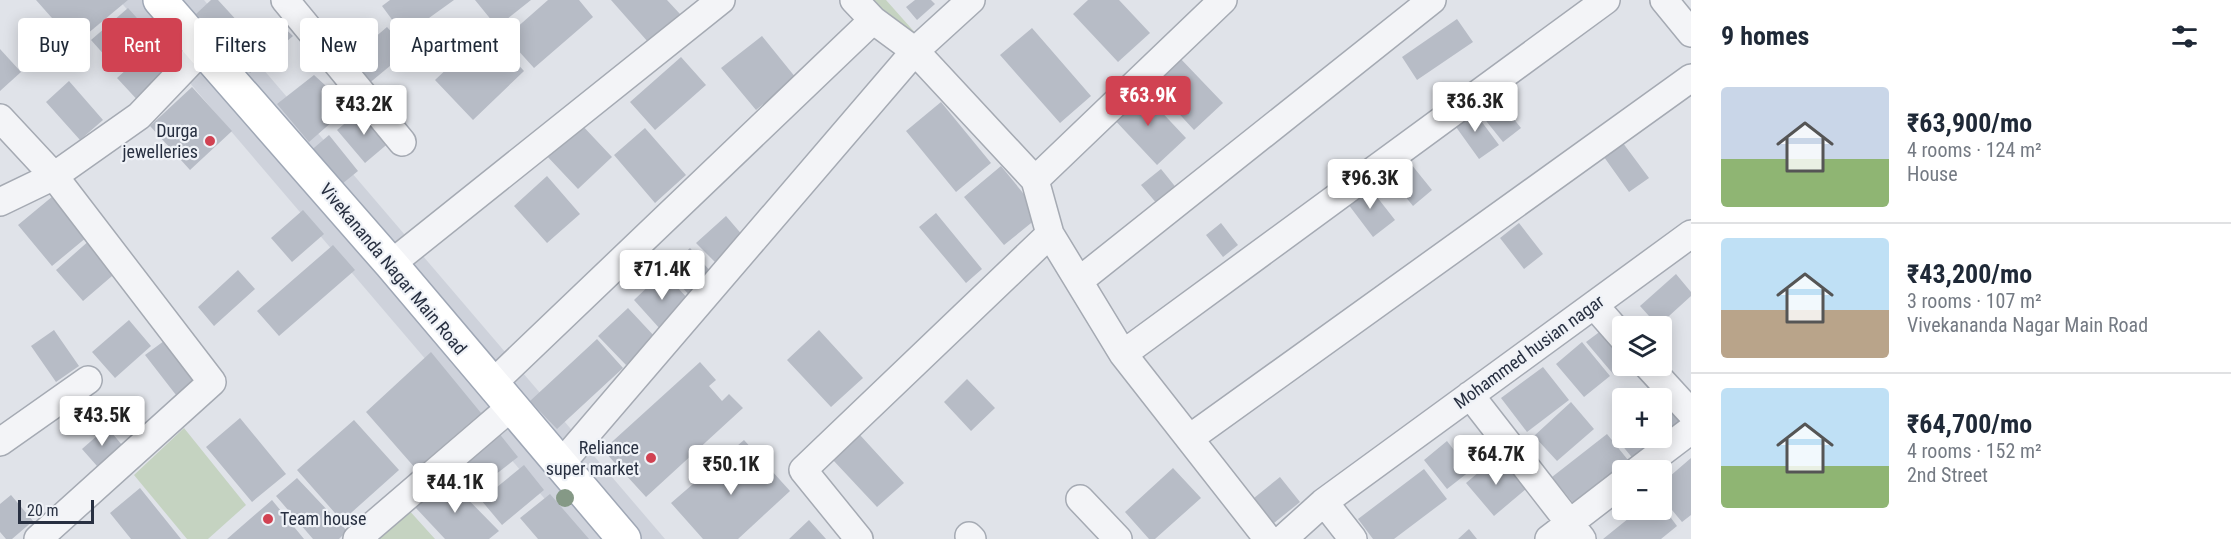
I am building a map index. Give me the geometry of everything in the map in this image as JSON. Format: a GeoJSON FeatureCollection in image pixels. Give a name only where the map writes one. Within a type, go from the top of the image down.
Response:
{"type":"FeatureCollection","features":[{"type":"Feature","properties":{"kind":"main road","name":"Vivekananda Nagar Main Road"},"geometry":{"type":"LineString","coordinates":[[160,0],[194,40]]}},
{"type":"Feature","properties":{"kind":"main road","name":"Vivekananda Nagar Main Road"},"geometry":{"type":"LineString","coordinates":[[222,72],[390,264],[619,537]]}},
{"type":"Feature","properties":{"kind":"street"},"geometry":{"type":"LineString","coordinates":[[285,0],[402,142]]}},
{"type":"Feature","properties":{"kind":"street"},"geometry":{"type":"LineString","coordinates":[[390,264],[722,0]]}},
{"type":"Feature","properties":{"kind":"street"},"geometry":{"type":"LineString","coordinates":[[854,0],[873,20],[915,51],[1035,180],[1050,234],[1123,354],[1268,539]]}},
{"type":"Feature","properties":{"kind":"street"},"geometry":{"type":"LineString","coordinates":[[560,465],[915,51],[970,0]]}},
{"type":"Feature","properties":{"kind":"street"},"geometry":{"type":"LineString","coordinates":[[1035,180],[1223,0]]}},
{"type":"Feature","properties":{"kind":"street"},"geometry":{"type":"LineString","coordinates":[[1079,281],[1432,0]]}},
{"type":"Feature","properties":{"kind":"street"},"geometry":{"type":"LineString","coordinates":[[1123,354],[1606,0]]}},
{"type":"Feature","properties":{"kind":"street"},"geometry":{"type":"LineString","coordinates":[[1664,0],[1691,33]]}},
{"type":"Feature","properties":{"kind":"street"},"geometry":{"type":"LineString","coordinates":[[357,539],[873,20]]}},
{"type":"Feature","properties":{"kind":"street"},"geometry":{"type":"LineString","coordinates":[[0,202],[54,176],[139,116],[194,59]]}},
{"type":"Feature","properties":{"kind":"street"},"geometry":{"type":"LineString","coordinates":[[1190,438],[1691,78]]}},
{"type":"Feature","properties":{"kind":"street"},"geometry":{"type":"LineString","coordinates":[[0,118],[54,176],[212,382],[38,539]]}},
{"type":"Feature","properties":{"kind":"street"},"geometry":{"type":"LineString","coordinates":[[859,539],[804,470],[1050,234]]}},
{"type":"Feature","properties":{"kind":"street","name":"Mohammed husian nagar"},"geometry":{"type":"LineString","coordinates":[[1283,539],[1324,502],[1691,234]]}},
{"type":"Feature","properties":{"kind":"street"},"geometry":{"type":"LineString","coordinates":[[1594,305],[1612,325]]}},
{"type":"Feature","properties":{"kind":"street"},"geometry":{"type":"LineString","coordinates":[[1657,376],[1691,413]]}},
{"type":"Feature","properties":{"kind":"street"},"geometry":{"type":"LineString","coordinates":[[0,442],[88,380]]}},
{"type":"Feature","properties":{"kind":"street"},"geometry":{"type":"LineString","coordinates":[[1470,395],[1567,534],[1612,492]]}},
{"type":"Feature","properties":{"kind":"street"},"geometry":{"type":"LineString","coordinates":[[1651,460],[1691,430]]}},
{"type":"Feature","properties":{"kind":"street"},"geometry":{"type":"LineString","coordinates":[[1080,499],[1118,539]]}},
{"type":"Feature","properties":{"kind":"street"},"geometry":{"type":"LineString","coordinates":[[1324,502],[1353,539]]}},
{"type":"Feature","properties":{"kind":"shaded area"},"geometry":{"type":"Polygon","coordinates":[[[119,0],[204,0],[219,18],[194,18],[194,72],[266,72],[665,539],[579,539],[180,72],[182,18],[134,18],[119,0]]]}},
{"type":"Feature","properties":{"kind":"green space"},"geometry":{"type":"Polygon","coordinates":[[[861,0],[886,0],[918,36],[912,43],[861,0]]]}},
{"type":"Feature","properties":{"kind":"green space"},"geometry":{"type":"Polygon","coordinates":[[[184,428],[246,505],[208,539],[187,539],[134,475],[184,428]]]}},
{"type":"Feature","properties":{"kind":"green space"},"geometry":{"type":"Polygon","coordinates":[[[407,508],[435,539],[371,539],[407,508]]]}},
{"type":"Feature","properties":{"kind":"building"},"geometry":{"type":"Polygon","coordinates":[[[36,0],[128,0],[106,18],[102,18],[102,22],[90,32],[90,18],[52,18],[36,0]]]}},
{"type":"Feature","properties":{"kind":"building"},"geometry":{"type":"Polygon","coordinates":[[[211,0],[218,0],[234,18],[200,18],[196,14],[211,0]]]}},
{"type":"Feature","properties":{"kind":"building"},"geometry":{"type":"Polygon","coordinates":[[[390,0],[454,0],[429,18],[391,18],[382,6],[390,0]]]}},
{"type":"Feature","properties":{"kind":"building"},"geometry":{"type":"Polygon","coordinates":[[[475,0],[531,0],[508,18],[490,18],[475,0]]]}},
{"type":"Feature","properties":{"kind":"building"},"geometry":{"type":"Polygon","coordinates":[[[548,0],[579,0],[593,17],[534,68],[520,52],[520,25],[548,0]]]}},
{"type":"Feature","properties":{"kind":"building"},"geometry":{"type":"Polygon","coordinates":[[[611,0],[667,0],[680,14],[648,42],[611,0]]]}},
{"type":"Feature","properties":{"kind":"building"},"geometry":{"type":"Polygon","coordinates":[[[915,0],[931,0],[935,4],[917,20],[906,7],[915,0]]]}},
{"type":"Feature","properties":{"kind":"building"},"geometry":{"type":"Polygon","coordinates":[[[1088,0],[1119,0],[1150,33],[1118,62],[1073,14],[1088,0]]]}},
{"type":"Feature","properties":{"kind":"building"},"geometry":{"type":"Polygon","coordinates":[[[128,8],[137,18],[116,18],[128,8]]]}},
{"type":"Feature","properties":{"kind":"building"},"geometry":{"type":"Polygon","coordinates":[[[1457,19],[1473,42],[1417,80],[1402,57],[1457,19]]]}},
{"type":"Feature","properties":{"kind":"building"},"geometry":{"type":"Polygon","coordinates":[[[387,27],[390,30],[390,66],[367,85],[356,72],[378,72],[378,35],[387,27]]]}},
{"type":"Feature","properties":{"kind":"building"},"geometry":{"type":"Polygon","coordinates":[[[1032,28],[1091,96],[1060,123],[1000,55],[1032,28]]]}},
{"type":"Feature","properties":{"kind":"building"},"geometry":{"type":"Polygon","coordinates":[[[102,30],[102,52],[91,40],[102,30]]]}},
{"type":"Feature","properties":{"kind":"building"},"geometry":{"type":"Polygon","coordinates":[[[762,36],[796,78],[756,110],[721,68],[762,36]]]}},
{"type":"Feature","properties":{"kind":"building"},"geometry":{"type":"Polygon","coordinates":[[[0,49],[18,69],[18,72],[21,72],[0,91],[0,49]]]}},
{"type":"Feature","properties":{"kind":"building"},"geometry":{"type":"Polygon","coordinates":[[[1178,56],[1223,103],[1194,130],[1150,82],[1178,56]]]}},
{"type":"Feature","properties":{"kind":"building"},"geometry":{"type":"Polygon","coordinates":[[[681,57],[706,85],[655,130],[630,102],[681,57]]]}},
{"type":"Feature","properties":{"kind":"building"},"geometry":{"type":"Polygon","coordinates":[[[520,67],[524,71],[473,120],[435,80],[443,72],[520,72],[520,67]]]}},
{"type":"Feature","properties":{"kind":"building"},"geometry":{"type":"Polygon","coordinates":[[[124,72],[177,72],[142,105],[117,78],[124,72]]]}},
{"type":"Feature","properties":{"kind":"building"},"geometry":{"type":"Polygon","coordinates":[[[314,75],[349,107],[309,142],[277,104],[314,75]]]}},
{"type":"Feature","properties":{"kind":"building"},"geometry":{"type":"Polygon","coordinates":[[[69,81],[103,120],[80,140],[46,102],[69,81]]]}},
{"type":"Feature","properties":{"kind":"building"},"geometry":{"type":"Polygon","coordinates":[[[192,87],[232,131],[190,170],[150,126],[192,87]]]}},
{"type":"Feature","properties":{"kind":"building"},"geometry":{"type":"Polygon","coordinates":[[[1140,89],[1186,138],[1157,165],[1111,116],[1140,89]]]}},
{"type":"Feature","properties":{"kind":"building"},"geometry":{"type":"Polygon","coordinates":[[[1493,93],[1521,128],[1503,142],[1475,107],[1493,93]]]}},
{"type":"Feature","properties":{"kind":"building"},"geometry":{"type":"Polygon","coordinates":[[[941,102],[991,163],[956,192],[906,131],[941,102]]]}},
{"type":"Feature","properties":{"kind":"building"},"geometry":{"type":"Polygon","coordinates":[[[1470,106],[1499,145],[1479,159],[1451,120],[1470,106]]]}},
{"type":"Feature","properties":{"kind":"building"},"geometry":{"type":"Polygon","coordinates":[[[363,108],[391,141],[365,163],[337,130],[363,108]]]}},
{"type":"Feature","properties":{"kind":"building"},"geometry":{"type":"Polygon","coordinates":[[[579,122],[612,157],[578,189],[545,154],[579,122]]]}},
{"type":"Feature","properties":{"kind":"building"},"geometry":{"type":"Polygon","coordinates":[[[645,128],[686,175],[655,203],[614,155],[645,128]]]}},
{"type":"Feature","properties":{"kind":"building"},"geometry":{"type":"Polygon","coordinates":[[[329,135],[358,171],[337,188],[308,153],[329,135]]]}},
{"type":"Feature","properties":{"kind":"building"},"geometry":{"type":"Polygon","coordinates":[[[1623,143],[1649,178],[1629,192],[1604,157],[1623,143]]]}},
{"type":"Feature","properties":{"kind":"building"},"geometry":{"type":"Polygon","coordinates":[[[1411,164],[1432,190],[1413,206],[1392,180],[1411,164]]]}},
{"type":"Feature","properties":{"kind":"building"},"geometry":{"type":"Polygon","coordinates":[[[1001,166],[1041,215],[1004,245],[964,197],[1001,166]]]}},
{"type":"Feature","properties":{"kind":"building"},"geometry":{"type":"Polygon","coordinates":[[[1161,169],[1178,190],[1158,205],[1141,185],[1161,169]]]}},
{"type":"Feature","properties":{"kind":"building"},"geometry":{"type":"Polygon","coordinates":[[[547,176],[580,214],[547,243],[514,206],[547,176]]]}},
{"type":"Feature","properties":{"kind":"building"},"geometry":{"type":"Polygon","coordinates":[[[1366,183],[1395,220],[1373,237],[1345,200],[1366,183]]]}},
{"type":"Feature","properties":{"kind":"building"},"geometry":{"type":"Polygon","coordinates":[[[53,196],[87,237],[52,266],[18,225],[53,196]]]}},
{"type":"Feature","properties":{"kind":"building"},"geometry":{"type":"Polygon","coordinates":[[[303,210],[324,234],[292,262],[271,238],[303,210]]]}},
{"type":"Feature","properties":{"kind":"building"},"geometry":{"type":"Polygon","coordinates":[[[936,213],[982,269],[966,283],[919,227],[936,213]]]}},
{"type":"Feature","properties":{"kind":"building"},"geometry":{"type":"Polygon","coordinates":[[[726,216],[744,237],[717,264],[696,243],[726,216]]]}},
{"type":"Feature","properties":{"kind":"building"},"geometry":{"type":"Polygon","coordinates":[[[1221,223],[1238,245],[1223,257],[1206,235],[1221,223]]]}},
{"type":"Feature","properties":{"kind":"building"},"geometry":{"type":"Polygon","coordinates":[[[1519,223],[1543,254],[1524,269],[1500,238],[1519,223]]]}},
{"type":"Feature","properties":{"kind":"building"},"geometry":{"type":"Polygon","coordinates":[[[91,239],[119,270],[83,301],[56,270],[91,239]]]}},
{"type":"Feature","properties":{"kind":"building"},"geometry":{"type":"Polygon","coordinates":[[[333,245],[355,270],[279,336],[257,311],[333,245]]]}},
{"type":"Feature","properties":{"kind":"building"},"geometry":{"type":"Polygon","coordinates":[[[690,248],[711,272],[692,298],[666,270],[690,248]]]}},
{"type":"Feature","properties":{"kind":"building"},"geometry":{"type":"Polygon","coordinates":[[[238,270],[255,289],[214,326],[198,307],[238,270]]]}},
{"type":"Feature","properties":{"kind":"building"},"geometry":{"type":"Polygon","coordinates":[[[663,272],[691,302],[661,330],[634,300],[663,272]]]}},
{"type":"Feature","properties":{"kind":"building"},"geometry":{"type":"Polygon","coordinates":[[[1676,274],[1691,292],[1691,296],[1669,316],[1649,316],[1640,306],[1676,274]]]}},
{"type":"Feature","properties":{"kind":"building"},"geometry":{"type":"Polygon","coordinates":[[[628,308],[656,338],[626,365],[598,336],[628,308]]]}},
{"type":"Feature","properties":{"kind":"building"},"geometry":{"type":"Polygon","coordinates":[[[129,320],[151,346],[115,378],[92,352],[129,320]]]}},
{"type":"Feature","properties":{"kind":"building"},"geometry":{"type":"Polygon","coordinates":[[[54,330],[79,366],[56,382],[31,346],[54,330]]]}},
{"type":"Feature","properties":{"kind":"building"},"geometry":{"type":"Polygon","coordinates":[[[819,330],[863,378],[831,407],[787,360],[819,330]]]}},
{"type":"Feature","properties":{"kind":"building"},"geometry":{"type":"Polygon","coordinates":[[[1602,330],[1612,340],[1612,373],[1586,342],[1602,330]]]}},
{"type":"Feature","properties":{"kind":"building"},"geometry":{"type":"Polygon","coordinates":[[[168,338],[199,378],[176,395],[145,355],[168,338]]]}},
{"type":"Feature","properties":{"kind":"building"},"geometry":{"type":"Polygon","coordinates":[[[597,339],[623,368],[557,429],[530,401],[597,339]]]}},
{"type":"Feature","properties":{"kind":"building"},"geometry":{"type":"Polygon","coordinates":[[[1582,342],[1610,376],[1584,397],[1556,364],[1582,342]]]}},
{"type":"Feature","properties":{"kind":"building"},"geometry":{"type":"Polygon","coordinates":[[[431,352],[481,413],[416,469],[366,412],[431,352]]]}},
{"type":"Feature","properties":{"kind":"building"},"geometry":{"type":"Polygon","coordinates":[[[700,362],[716,380],[709,386],[722,401],[729,394],[743,408],[646,497],[603,450],[700,362]]]}},
{"type":"Feature","properties":{"kind":"building"},"geometry":{"type":"Polygon","coordinates":[[[1543,367],[1569,400],[1527,432],[1501,398],[1543,367]]]}},
{"type":"Feature","properties":{"kind":"building"},"geometry":{"type":"Polygon","coordinates":[[[967,379],[995,408],[971,431],[944,402],[967,379]]]}},
{"type":"Feature","properties":{"kind":"building"},"geometry":{"type":"Polygon","coordinates":[[[1571,402],[1594,429],[1557,461],[1534,436],[1571,402]]]}},
{"type":"Feature","properties":{"kind":"building"},"geometry":{"type":"Polygon","coordinates":[[[1672,407],[1686,425],[1672,433],[1672,407]]]}},
{"type":"Feature","properties":{"kind":"building"},"geometry":{"type":"Polygon","coordinates":[[[240,418],[286,474],[252,502],[206,447],[240,418]]]}},
{"type":"Feature","properties":{"kind":"building"},"geometry":{"type":"Polygon","coordinates":[[[354,420],[399,470],[342,521],[297,470],[354,420]]]}},
{"type":"Feature","properties":{"kind":"building"},"geometry":{"type":"Polygon","coordinates":[[[107,427],[122,445],[97,466],[82,449],[107,427]]]}},
{"type":"Feature","properties":{"kind":"building"},"geometry":{"type":"Polygon","coordinates":[[[498,432],[518,457],[468,496],[448,471],[498,432]]]}},
{"type":"Feature","properties":{"kind":"building"},"geometry":{"type":"Polygon","coordinates":[[[1607,434],[1612,440],[1612,448],[1618,448],[1628,460],[1612,460],[1612,481],[1578,509],[1552,477],[1607,434]]]}},
{"type":"Feature","properties":{"kind":"building"},"geometry":{"type":"Polygon","coordinates":[[[860,435],[904,483],[877,507],[833,460],[860,435]]]}},
{"type":"Feature","properties":{"kind":"building"},"geometry":{"type":"Polygon","coordinates":[[[744,440],[790,491],[738,539],[703,539],[671,503],[744,440]]]}},
{"type":"Feature","properties":{"kind":"building"},"geometry":{"type":"Polygon","coordinates":[[[1447,441],[1470,471],[1447,489],[1424,460],[1447,441]]]}},
{"type":"Feature","properties":{"kind":"building"},"geometry":{"type":"Polygon","coordinates":[[[1624,448],[1661,449],[1647,460],[1634,460],[1624,448]]]}},
{"type":"Feature","properties":{"kind":"building"},"geometry":{"type":"Polygon","coordinates":[[[1498,456],[1526,489],[1494,516],[1466,483],[1498,456]]]}},
{"type":"Feature","properties":{"kind":"building"},"geometry":{"type":"Polygon","coordinates":[[[1691,458],[1691,515],[1682,522],[1672,510],[1672,474],[1691,458]]]}},
{"type":"Feature","properties":{"kind":"building"},"geometry":{"type":"Polygon","coordinates":[[[524,465],[544,490],[502,525],[481,500],[524,465]]]}},
{"type":"Feature","properties":{"kind":"building"},"geometry":{"type":"Polygon","coordinates":[[[1173,468],[1201,498],[1155,539],[1149,539],[1125,512],[1173,468]]]}},
{"type":"Feature","properties":{"kind":"building"},"geometry":{"type":"Polygon","coordinates":[[[1424,469],[1447,499],[1394,539],[1373,539],[1358,519],[1424,469]]]}},
{"type":"Feature","properties":{"kind":"building"},"geometry":{"type":"Polygon","coordinates":[[[446,477],[499,531],[489,539],[445,539],[415,507],[446,477]]]}},
{"type":"Feature","properties":{"kind":"building"},"geometry":{"type":"Polygon","coordinates":[[[1280,477],[1300,502],[1274,523],[1254,498],[1280,477]]]}},
{"type":"Feature","properties":{"kind":"building"},"geometry":{"type":"Polygon","coordinates":[[[297,478],[347,531],[339,539],[313,539],[276,496],[297,478]]]}},
{"type":"Feature","properties":{"kind":"building"},"geometry":{"type":"Polygon","coordinates":[[[140,488],[181,539],[131,539],[110,513],[140,488]]]}},
{"type":"Feature","properties":{"kind":"building"},"geometry":{"type":"Polygon","coordinates":[[[550,494],[589,539],[538,539],[520,518],[550,494]]]}},
{"type":"Feature","properties":{"kind":"building"},"geometry":{"type":"Polygon","coordinates":[[[11,495],[33,521],[12,539],[6,539],[0,532],[0,504],[11,495]]]}},
{"type":"Feature","properties":{"kind":"building","name":"Team house"},"geometry":{"type":"Polygon","coordinates":[[[272,500],[304,539],[227,539],[272,500]]]}},
{"type":"Feature","properties":{"kind":"building"},"geometry":{"type":"Polygon","coordinates":[[[1672,519],[1677,526],[1661,539],[1603,539],[1627,520],[1672,519]]]}},
{"type":"Feature","properties":{"kind":"building"},"geometry":{"type":"Polygon","coordinates":[[[809,520],[826,539],[789,539],[809,520]]]}},
{"type":"Feature","properties":{"kind":"building"},"geometry":{"type":"Polygon","coordinates":[[[1469,529],[1477,539],[1458,539],[1469,529]]]}},
{"type":"Feature","properties":{"kind":"place","name":"Durga jewelleries"},"geometry":{"type":"Point","coordinates":[210,141]}},
{"type":"Feature","properties":{"kind":"place","name":"Reliance super market"},"geometry":{"type":"Point","coordinates":[651,458]}},
{"type":"Feature","properties":{"kind":"place","name":"Team house"},"geometry":{"type":"Point","coordinates":[268,519]}}]}
